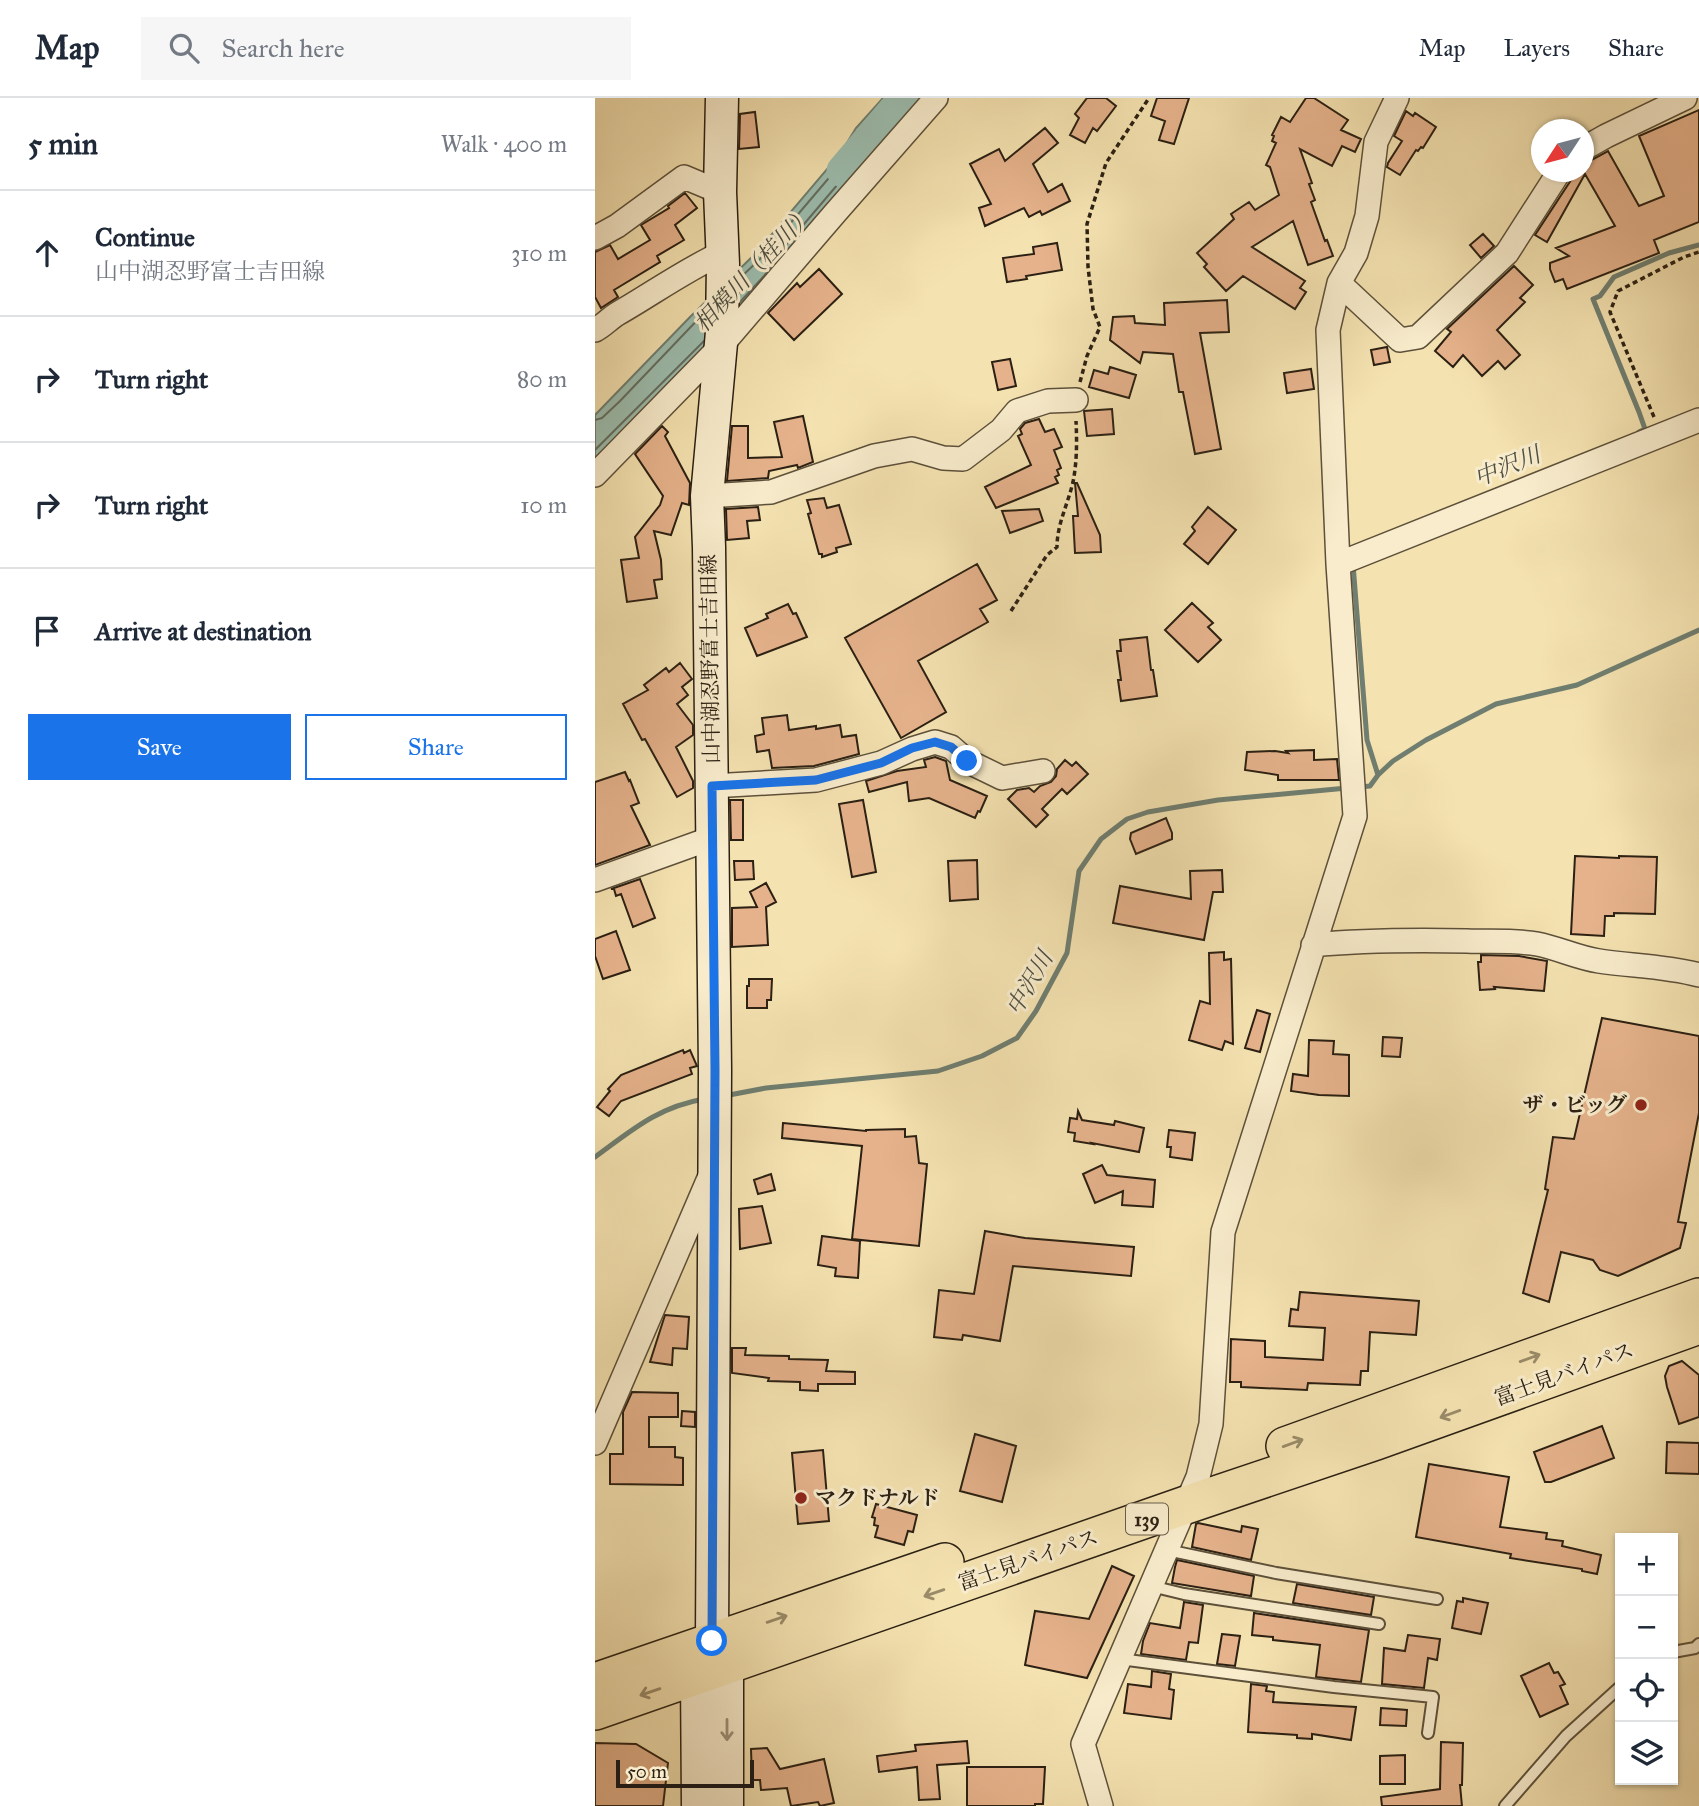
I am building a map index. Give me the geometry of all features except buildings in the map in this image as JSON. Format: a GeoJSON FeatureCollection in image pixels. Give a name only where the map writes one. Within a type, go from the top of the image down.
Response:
{"type":"FeatureCollection","features":[{"type":"Feature","properties":{"kind":"highway","name":"富士見バイパス"},"geometry":{"type":"LineString","coordinates":[[595,1712],[712,1661],[1192,1491],[1699,1297]]}},
{"type":"Feature","properties":{"kind":"highway","name":"富士見バイパス"},"geometry":{"type":"LineString","coordinates":[[1192,1491],[1376,1441],[1699,1325]]}},
{"type":"Feature","properties":{"kind":"highway","name":"富士見バイパス"},"geometry":{"type":"LineString","coordinates":[[595,1682],[712,1661]]}},
{"type":"Feature","properties":{"kind":"main road","name":"山中湖忍野富士吉田線"},"geometry":{"type":"LineString","coordinates":[[698,1806],[712,1661],[715,1070],[707,496],[721,339],[722,98]]}},
{"type":"Feature","properties":{"kind":"main road","name":"山中湖忍野富士吉田線"},"geometry":{"type":"LineString","coordinates":[[712,1661],[727,1806]]}},
{"type":"Feature","properties":{"kind":"street"},"geometry":{"type":"LineString","coordinates":[[595,475],[836,212],[936,98]]}},
{"type":"Feature","properties":{"kind":"street"},"geometry":{"type":"LineString","coordinates":[[1101,1806],[1083,1744],[1192,1491],[1211,1424],[1223,1232],[1355,816],[1338,564],[1328,330],[1339,283],[1356,253],[1367,215],[1376,142],[1398,98]]}},
{"type":"Feature","properties":{"kind":"street"},"geometry":{"type":"LineString","coordinates":[[1594,143],[1685,98]]}},
{"type":"Feature","properties":{"kind":"street"},"geometry":{"type":"LineString","coordinates":[[595,238],[617,226],[684,177],[720,192]]}},
{"type":"Feature","properties":{"kind":"street"},"geometry":{"type":"LineString","coordinates":[[1339,283],[1400,340],[1418,337],[1507,253],[1553,182]]}},
{"type":"Feature","properties":{"kind":"street"},"geometry":{"type":"LineString","coordinates":[[595,330],[695,265],[722,259]]}},
{"type":"Feature","properties":{"kind":"street"},"geometry":{"type":"LineString","coordinates":[[707,496],[771,492],[874,457],[912,449],[943,458],[964,459],[1002,430],[1017,411],[1048,401],[1076,400]]}},
{"type":"Feature","properties":{"kind":"street"},"geometry":{"type":"LineString","coordinates":[[1338,564],[1699,419]]}},
{"type":"Feature","properties":{"kind":"street"},"geometry":{"type":"LineString","coordinates":[[712,786],[816,780],[881,763],[912,748],[935,742],[951,747],[967,761],[1002,778],[1044,771]]}},
{"type":"Feature","properties":{"kind":"street"},"geometry":{"type":"LineString","coordinates":[[595,880],[712,838]]}},
{"type":"Feature","properties":{"kind":"street"},"geometry":{"type":"LineString","coordinates":[[1313,946],[1411,940],[1514,942],[1538,944],[1589,959],[1677,969],[1699,975]]}},
{"type":"Feature","properties":{"kind":"street"},"geometry":{"type":"LineString","coordinates":[[595,1443],[714,1159]]}},
{"type":"Feature","properties":{"kind":"lane"},"geometry":{"type":"LineString","coordinates":[[1167,1550],[1276,1573],[1437,1599]]}},
{"type":"Feature","properties":{"kind":"lane"},"geometry":{"type":"LineString","coordinates":[[1151,1586],[1184,1594],[1379,1624]]}},
{"type":"Feature","properties":{"kind":"lane"},"geometry":{"type":"LineString","coordinates":[[1678,1652],[1695,1648],[1699,1644]]}},
{"type":"Feature","properties":{"kind":"lane"},"geometry":{"type":"LineString","coordinates":[[1119,1660],[1433,1697],[1428,1733]]}},
{"type":"Feature","properties":{"kind":"lane"},"geometry":{"type":"LineString","coordinates":[[1505,1806],[1566,1736],[1615,1692]]}},
{"type":"Feature","properties":{"kind":"path"},"geometry":{"type":"LineString","coordinates":[[1011,611],[1047,555],[1057,547],[1057,534],[1073,482],[1077,443],[1076,400],[1087,356],[1100,327],[1093,309],[1087,224],[1106,163],[1149,98]]}},
{"type":"Feature","properties":{"kind":"path"},"geometry":{"type":"LineString","coordinates":[[1661,435],[1610,312],[1618,291],[1684,257],[1699,253]]}},
{"type":"Feature","properties":{"kind":"water"},"geometry":{"type":"Polygon","coordinates":[[[883,98],[918,98],[901,116],[887,117],[872,133],[877,140],[873,144],[873,153],[769,280],[595,460],[595,415],[755,254],[840,154],[856,128],[883,98]]]}},
{"type":"Feature","properties":{"kind":"waterway","name":"相模川（桂川）"},"geometry":{"type":"LineString","coordinates":[[843,171],[905,98]]}},
{"type":"Feature","properties":{"kind":"waterway","name":"中沢川"},"geometry":{"type":"LineString","coordinates":[[1639,432],[1645,429],[1593,299],[1600,296],[1614,277],[1669,253],[1699,245]]}},
{"type":"Feature","properties":{"kind":"waterway","name":"中沢川"},"geometry":{"type":"LineString","coordinates":[[1353,564],[1367,740],[1378,775]]}},
{"type":"Feature","properties":{"kind":"waterway","name":"中沢川"},"geometry":{"type":"LineString","coordinates":[[1360,787],[1370,786],[1393,761],[1426,740],[1496,704],[1577,685],[1699,630]]}},
{"type":"Feature","properties":{"kind":"waterway","name":"中沢川"},"geometry":{"type":"LineString","coordinates":[[724,1096],[766,1088],[938,1071],[982,1056],[1017,1038],[1036,1011],[1067,953],[1079,871],[1101,839],[1127,819],[1148,812],[1218,800],[1347,788]]}},
{"type":"Feature","properties":{"kind":"waterway","name":"中沢川"},"geometry":{"type":"LineString","coordinates":[[595,1157],[659,1114],[704,1099]]}},
{"type":"Feature","properties":{"kind":"place","name":"ザ・ビッグ"},"geometry":{"type":"Point","coordinates":[1641,1105]}},
{"type":"Feature","properties":{"kind":"place","name":"マクドナルド"},"geometry":{"type":"Point","coordinates":[801,1498]}},
{"type":"Feature","properties":{"kind":"route"},"geometry":{"type":"LineString","coordinates":[[712,1641],[715,1070],[712,786],[816,780],[881,763],[912,748],[935,742],[951,747],[967,761]]}}]}
